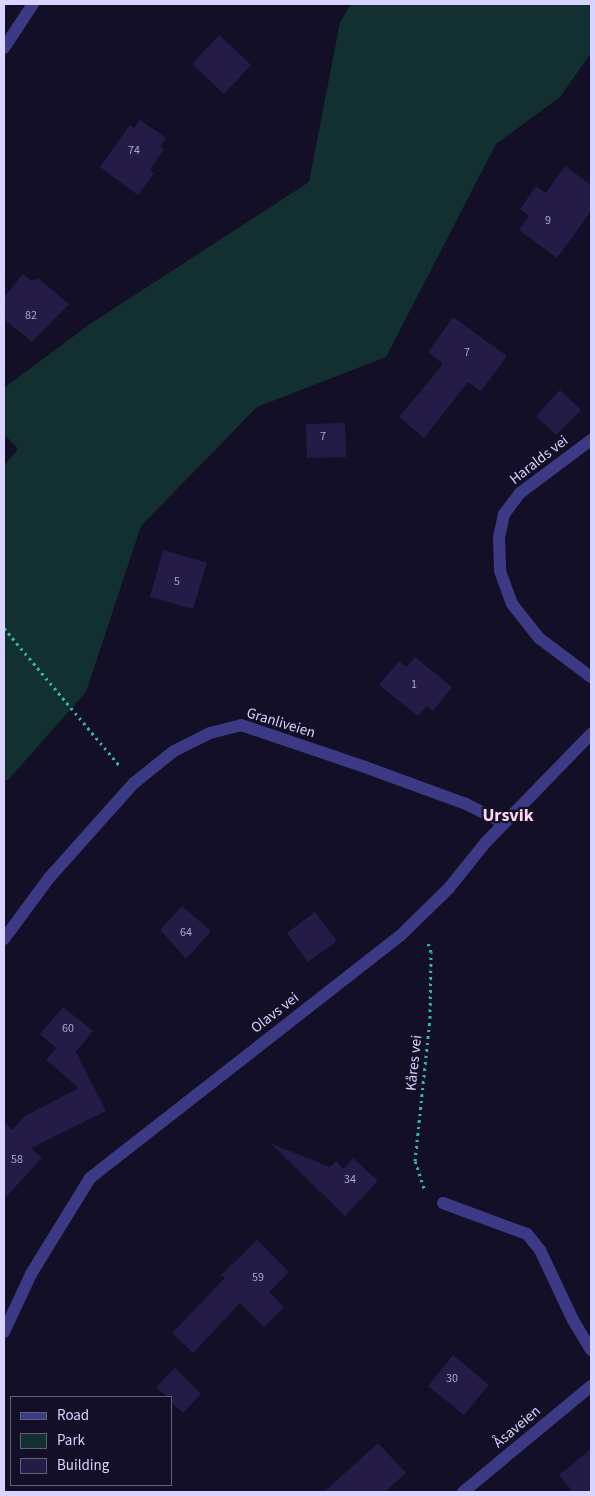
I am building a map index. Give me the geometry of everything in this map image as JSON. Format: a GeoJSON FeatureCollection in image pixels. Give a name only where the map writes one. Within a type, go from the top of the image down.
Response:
{"type":"FeatureCollection","features":[{"type":"Feature","properties":{"kind":"street"},"geometry":{"type":"LineString","coordinates":[[4,48],[33,4]]}},
{"type":"Feature","properties":{"kind":"street","name":"Haralds vei"},"geometry":{"type":"LineString","coordinates":[[591,440],[520,494],[504,514],[499,538],[500,572],[512,604],[539,638],[591,677]]}},
{"type":"Feature","properties":{"kind":"street","name":"Granliveien"},"geometry":{"type":"LineString","coordinates":[[4,939],[49,878],[134,783],[174,751],[210,733],[241,725],[466,804],[504,823]]}},
{"type":"Feature","properties":{"kind":"street","name":"Olavs vei"},"geometry":{"type":"LineString","coordinates":[[4,1332],[30,1274],[90,1178],[401,935],[504,823],[591,734]]}},
{"type":"Feature","properties":{"kind":"street"},"geometry":{"type":"LineString","coordinates":[[442,1203],[527,1234],[540,1250],[573,1320],[591,1350]]}},
{"type":"Feature","properties":{"kind":"street","name":"Åsaveien"},"geometry":{"type":"LineString","coordinates":[[463,1492],[591,1386]]}},
{"type":"Feature","properties":{"kind":"path"},"geometry":{"type":"LineString","coordinates":[[4,628],[134,783]]}},
{"type":"Feature","properties":{"kind":"path","name":"Kåres vei"},"geometry":{"type":"LineString","coordinates":[[419,917],[431,952],[430,1018],[415,1161],[422,1187],[442,1203]]}},
{"type":"Feature","properties":{"kind":"green space"},"geometry":{"type":"Polygon","coordinates":[[[351,4],[591,4],[591,53],[560,97],[496,144],[386,357],[257,407],[141,526],[86,692],[8,780],[4,780],[4,466],[18,449],[4,434],[4,388],[90,324],[309,182],[340,22],[351,4]]]}},
{"type":"Feature","properties":{"kind":"building"},"geometry":{"type":"Polygon","coordinates":[[[219,35],[251,65],[224,94],[192,64],[219,35]]]}},
{"type":"Feature","properties":{"kind":"building"},"geometry":{"type":"Polygon","coordinates":[[[140,120],[166,138],[160,146],[164,149],[150,170],[154,173],[138,195],[100,167],[130,125],[134,128],[140,120]]]}},
{"type":"Feature","properties":{"kind":"building"},"geometry":{"type":"Polygon","coordinates":[[[565,166],[591,185],[591,211],[557,258],[519,230],[529,216],[520,209],[536,186],[546,193],[565,166]]]}},
{"type":"Feature","properties":{"kind":"building"},"geometry":{"type":"Polygon","coordinates":[[[23,274],[32,281],[38,278],[69,304],[32,342],[4,319],[6,316],[4,297],[23,274]]]}},
{"type":"Feature","properties":{"kind":"building"},"geometry":{"type":"Polygon","coordinates":[[[453,317],[507,356],[481,391],[468,382],[424,438],[399,417],[443,364],[428,352],[453,317]]]}},
{"type":"Feature","properties":{"kind":"building"},"geometry":{"type":"Polygon","coordinates":[[[560,390],[581,410],[556,435],[536,416],[560,390]]]}},
{"type":"Feature","properties":{"kind":"building"},"geometry":{"type":"Polygon","coordinates":[[[345,423],[346,457],[307,458],[306,424],[345,423]]]}},
{"type":"Feature","properties":{"kind":"building"},"geometry":{"type":"Polygon","coordinates":[[[163,550],[207,563],[193,609],[150,597],[163,550]]]}},
{"type":"Feature","properties":{"kind":"building"},"geometry":{"type":"Polygon","coordinates":[[[415,657],[452,687],[433,711],[427,706],[418,716],[379,685],[399,661],[406,667],[415,657]]]}},
{"type":"Feature","properties":{"kind":"building"},"geometry":{"type":"Polygon","coordinates":[[[182,906],[211,931],[186,959],[160,930],[182,906]]]}},
{"type":"Feature","properties":{"kind":"building"},"geometry":{"type":"Polygon","coordinates":[[[315,912],[337,941],[308,962],[287,933],[315,912]]]}},
{"type":"Feature","properties":{"kind":"building"},"geometry":{"type":"Polygon","coordinates":[[[63,1007],[93,1031],[76,1052],[106,1111],[31,1148],[42,1158],[4,1199],[4,1122],[12,1130],[25,1116],[79,1088],[46,1060],[56,1048],[40,1034],[63,1007]]]}},
{"type":"Feature","properties":{"kind":"building"},"geometry":{"type":"Polygon","coordinates":[[[270,1143],[330,1167],[336,1161],[343,1169],[353,1158],[378,1181],[345,1216],[270,1143]]]}},
{"type":"Feature","properties":{"kind":"building"},"geometry":{"type":"Polygon","coordinates":[[[257,1240],[289,1272],[269,1292],[284,1307],[264,1327],[240,1303],[193,1353],[172,1333],[225,1278],[221,1275],[257,1240]]]}},
{"type":"Feature","properties":{"kind":"building"},"geometry":{"type":"Polygon","coordinates":[[[453,1355],[489,1385],[464,1415],[428,1386],[453,1355]]]}},
{"type":"Feature","properties":{"kind":"building"},"geometry":{"type":"Polygon","coordinates":[[[175,1368],[201,1394],[183,1413],[172,1403],[172,1396],[166,1396],[156,1387],[175,1368]]]}},
{"type":"Feature","properties":{"kind":"building"},"geometry":{"type":"Polygon","coordinates":[[[378,1443],[406,1473],[385,1492],[324,1492],[378,1443]]]}},
{"type":"Feature","properties":{"kind":"building"},"geometry":{"type":"Polygon","coordinates":[[[591,1449],[591,1492],[573,1492],[559,1475],[591,1449]]]}},
{"type":"Feature","properties":{"kind":"district","name":"Ursvik"},"geometry":{"type":"Point","coordinates":[508,816]}}]}
